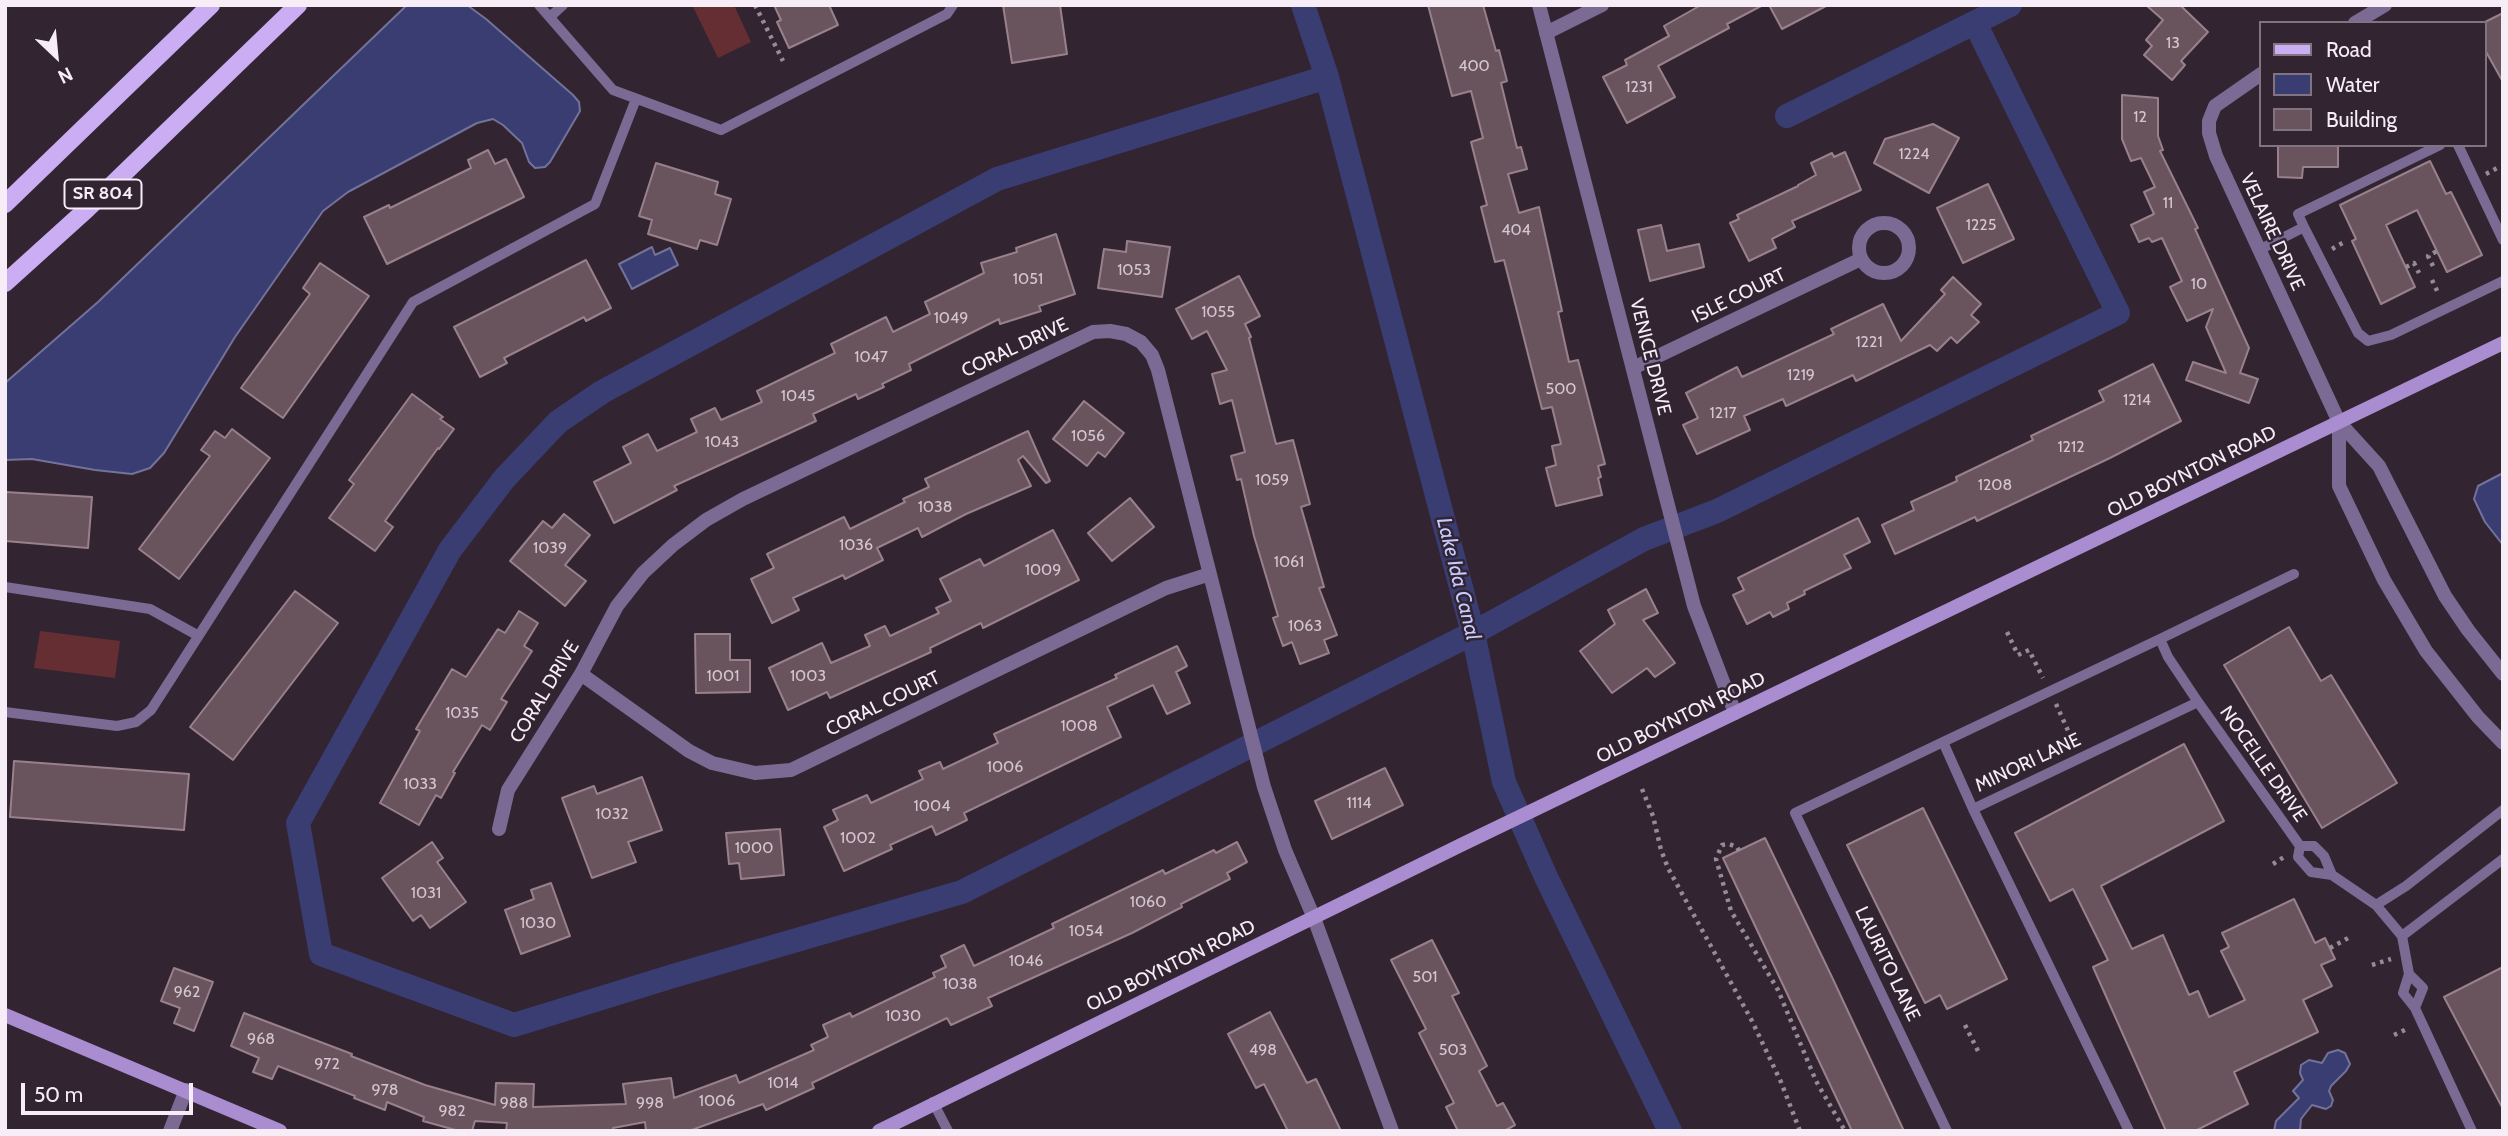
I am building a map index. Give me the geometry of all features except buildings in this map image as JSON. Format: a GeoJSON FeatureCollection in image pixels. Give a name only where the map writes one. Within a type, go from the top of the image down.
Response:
{"type":"FeatureCollection","features":[{"type":"Feature","properties":{"kind":"main road","name":"SR 804"},"geometry":{"type":"LineString","coordinates":[[5,204],[211,5]]}},
{"type":"Feature","properties":{"kind":"main road","name":"SR 804"},"geometry":{"type":"LineString","coordinates":[[5,283],[87,209],[298,5]]}},
{"type":"Feature","properties":{"kind":"street","name":"VENICE DRIVE"},"geometry":{"type":"LineString","coordinates":[[1539,5],[1694,606],[1735,713]]}},
{"type":"Feature","properties":{"kind":"street"},"geometry":{"type":"LineString","coordinates":[[1546,33],[1602,5]]}},
{"type":"Feature","properties":{"kind":"street"},"geometry":{"type":"LineString","coordinates":[[2358,21],[2385,5]]}},
{"type":"Feature","properties":{"kind":"street","name":"VELAIRE DRIVE"},"geometry":{"type":"LineString","coordinates":[[2260,75],[2215,106],[2209,121],[2209,133],[2216,156],[2339,422]]}},
{"type":"Feature","properties":{"kind":"street","name":"ISLE COURT"},"geometry":{"type":"LineString","coordinates":[[1633,368],[1861,259]]}},
{"type":"Feature","properties":{"kind":"street","name":"CORAL DRIVE"},"geometry":{"type":"LineString","coordinates":[[499,829],[508,790],[581,674],[617,606],[643,573],[673,545],[706,520],[743,499],[1093,332],[1126,334],[1141,342],[1152,355],[1158,370],[1264,787],[1285,850],[1314,918],[1392,1131]]}},
{"type":"Feature","properties":{"kind":"street","name":"OLD BOYNTON ROAD"},"geometry":{"type":"LineString","coordinates":[[878,1131],[1461,845],[2503,343]]}},
{"type":"Feature","properties":{"kind":"street"},"geometry":{"type":"LineString","coordinates":[[2339,422],[2379,466],[2445,596],[2503,674]]}},
{"type":"Feature","properties":{"kind":"street"},"geometry":{"type":"LineString","coordinates":[[2339,422],[2339,486],[2384,580],[2426,652],[2478,717],[2503,743]]}},
{"type":"Feature","properties":{"kind":"street","name":"CORAL COURT"},"geometry":{"type":"LineString","coordinates":[[581,674],[689,751],[712,763],[755,772],[791,770],[1166,588],[1210,574]]}},
{"type":"Feature","properties":{"kind":"street"},"geometry":{"type":"LineString","coordinates":[[5,1015],[280,1131]]}},
{"type":"Feature","properties":{"kind":"street"},"geometry":{"type":"LineString","coordinates":[[170,1131],[186,1090]]}},
{"type":"Feature","properties":{"kind":"lane"},"geometry":{"type":"LineString","coordinates":[[539,5],[613,90],[722,130],[947,14],[954,5]]}},
{"type":"Feature","properties":{"kind":"lane"},"geometry":{"type":"LineString","coordinates":[[550,17],[563,5]]}},
{"type":"Feature","properties":{"kind":"lane"},"geometry":{"type":"LineString","coordinates":[[5,712],[117,726],[136,722],[151,710],[414,302],[596,204],[636,99]]}},
{"type":"Feature","properties":{"kind":"lane"},"geometry":{"type":"LineString","coordinates":[[2436,147],[2298,215],[2304,227],[2358,333],[2368,341],[2392,335],[2503,281]]}},
{"type":"Feature","properties":{"kind":"lane"},"geometry":{"type":"LineString","coordinates":[[2459,147],[2503,240]]}},
{"type":"Feature","properties":{"kind":"lane"},"geometry":{"type":"LineString","coordinates":[[2259,250],[2304,227]]}},
{"type":"Feature","properties":{"kind":"lane"},"geometry":{"type":"LineString","coordinates":[[1943,743],[2294,574]]}},
{"type":"Feature","properties":{"kind":"lane"},"geometry":{"type":"LineString","coordinates":[[5,587],[150,609],[197,635]]}},
{"type":"Feature","properties":{"kind":"lane","name":"NOCELLE DRIVE"},"geometry":{"type":"LineString","coordinates":[[2160,639],[2168,657],[2198,702],[2300,846],[2298,857],[2311,872],[2332,875],[2376,905],[2402,936],[2409,974],[2403,993],[2415,1008],[2472,1131]]}},
{"type":"Feature","properties":{"kind":"lane","name":"MINORI LANE"},"geometry":{"type":"LineString","coordinates":[[1943,743],[1973,809],[2198,702]]}},
{"type":"Feature","properties":{"kind":"lane","name":"LAURITO LANE"},"geometry":{"type":"LineString","coordinates":[[1943,743],[1795,813],[1947,1131]]}},
{"type":"Feature","properties":{"kind":"lane"},"geometry":{"type":"LineString","coordinates":[[1973,809],[2129,1131]]}},
{"type":"Feature","properties":{"kind":"lane"},"geometry":{"type":"LineString","coordinates":[[2376,905],[2406,886],[2503,810]]}},
{"type":"Feature","properties":{"kind":"lane","name":"NOCELLE DRIVE"},"geometry":{"type":"LineString","coordinates":[[2300,846],[2314,846],[2324,856],[2332,875]]}},
{"type":"Feature","properties":{"kind":"lane"},"geometry":{"type":"LineString","coordinates":[[2402,936],[2503,859]]}},
{"type":"Feature","properties":{"kind":"lane","name":"NOCELLE DRIVE"},"geometry":{"type":"LineString","coordinates":[[2409,974],[2423,988],[2415,1008]]}},
{"type":"Feature","properties":{"kind":"lane"},"geometry":{"type":"LineString","coordinates":[[933,1102],[948,1131]]}},
{"type":"Feature","properties":{"kind":"path"},"geometry":{"type":"LineString","coordinates":[[755,5],[783,61]]}},
{"type":"Feature","properties":{"kind":"path"},"geometry":{"type":"LineString","coordinates":[[2486,174],[2501,166]]}},
{"type":"Feature","properties":{"kind":"path"},"geometry":{"type":"LineString","coordinates":[[2329,250],[2346,241]]}},
{"type":"Feature","properties":{"kind":"path"},"geometry":{"type":"LineString","coordinates":[[2433,266],[2428,256],[2437,251]]}},
{"type":"Feature","properties":{"kind":"path"},"geometry":{"type":"LineString","coordinates":[[2406,267],[2414,263],[2419,273]]}},
{"type":"Feature","properties":{"kind":"path"},"geometry":{"type":"LineString","coordinates":[[2432,280],[2441,299]]}},
{"type":"Feature","properties":{"kind":"path"},"geometry":{"type":"LineString","coordinates":[[2007,632],[2018,655],[2029,650],[2044,679]]}},
{"type":"Feature","properties":{"kind":"path"},"geometry":{"type":"LineString","coordinates":[[2055,703],[2075,746]]}},
{"type":"Feature","properties":{"kind":"path"},"geometry":{"type":"LineString","coordinates":[[1642,789],[1668,868],[1746,1010],[1781,1082],[1800,1131]]}},
{"type":"Feature","properties":{"kind":"path"},"geometry":{"type":"LineString","coordinates":[[1739,851],[1737,847],[1729,844],[1722,845],[1716,859],[1731,911],[1778,990],[1816,1081],[1845,1131]]}},
{"type":"Feature","properties":{"kind":"path"},"geometry":{"type":"LineString","coordinates":[[2330,948],[2350,937]]}},
{"type":"Feature","properties":{"kind":"path"},"geometry":{"type":"LineString","coordinates":[[2372,965],[2389,959]]}},
{"type":"Feature","properties":{"kind":"path"},"geometry":{"type":"LineString","coordinates":[[1965,1025],[1978,1051]]}},
{"type":"Feature","properties":{"kind":"path"},"geometry":{"type":"LineString","coordinates":[[2394,1035],[2410,1028]]}},
{"type":"Feature","properties":{"kind":"shaded area"},"geometry":{"type":"Polygon","coordinates":[[[692,5],[734,5],[751,42],[718,58],[692,5]]]}},
{"type":"Feature","properties":{"kind":"shaded area"},"geometry":{"type":"Polygon","coordinates":[[[40,631],[120,641],[115,678],[34,668],[40,631]]]}},
{"type":"Feature","properties":{"kind":"water"},"geometry":{"type":"Polygon","coordinates":[[[407,5],[467,5],[573,95],[579,102],[580,111],[550,162],[545,167],[535,168],[529,162],[522,143],[493,119],[477,123],[348,192],[323,211],[235,337],[164,453],[150,468],[132,474],[32,459],[5,460],[5,383],[98,302],[407,5]]]}},
{"type":"Feature","properties":{"kind":"water"},"geometry":{"type":"Polygon","coordinates":[[[652,247],[655,255],[670,248],[678,265],[632,289],[619,264],[652,247]]]}},
{"type":"Feature","properties":{"kind":"water"},"geometry":{"type":"Polygon","coordinates":[[[2503,473],[2503,545],[2485,522],[2474,499],[2478,486],[2503,473]]]}},
{"type":"Feature","properties":{"kind":"water"},"geometry":{"type":"Polygon","coordinates":[[[2338,1050],[2345,1053],[2350,1064],[2331,1086],[2331,1106],[2326,1109],[2312,1105],[2301,1119],[2300,1131],[2274,1131],[2276,1121],[2299,1098],[2293,1091],[2303,1080],[2301,1065],[2309,1060],[2322,1063],[2328,1053],[2338,1050]]]}},
{"type":"Feature","properties":{"kind":"waterway","name":"Lake Ida Canal"},"geometry":{"type":"LineString","coordinates":[[1303,5],[1327,77],[1473,633],[1504,782],[1546,877],[1670,1131]]}},
{"type":"Feature","properties":{"kind":"waterway"},"geometry":{"type":"LineString","coordinates":[[1787,116],[2010,5]]}},
{"type":"Feature","properties":{"kind":"waterway"},"geometry":{"type":"LineString","coordinates":[[1327,77],[997,179],[602,392],[558,422],[504,479],[450,550],[298,823],[321,954],[514,1025],[962,892],[1473,633],[1644,539],[1717,511],[2118,313],[1975,23]]}}]}
